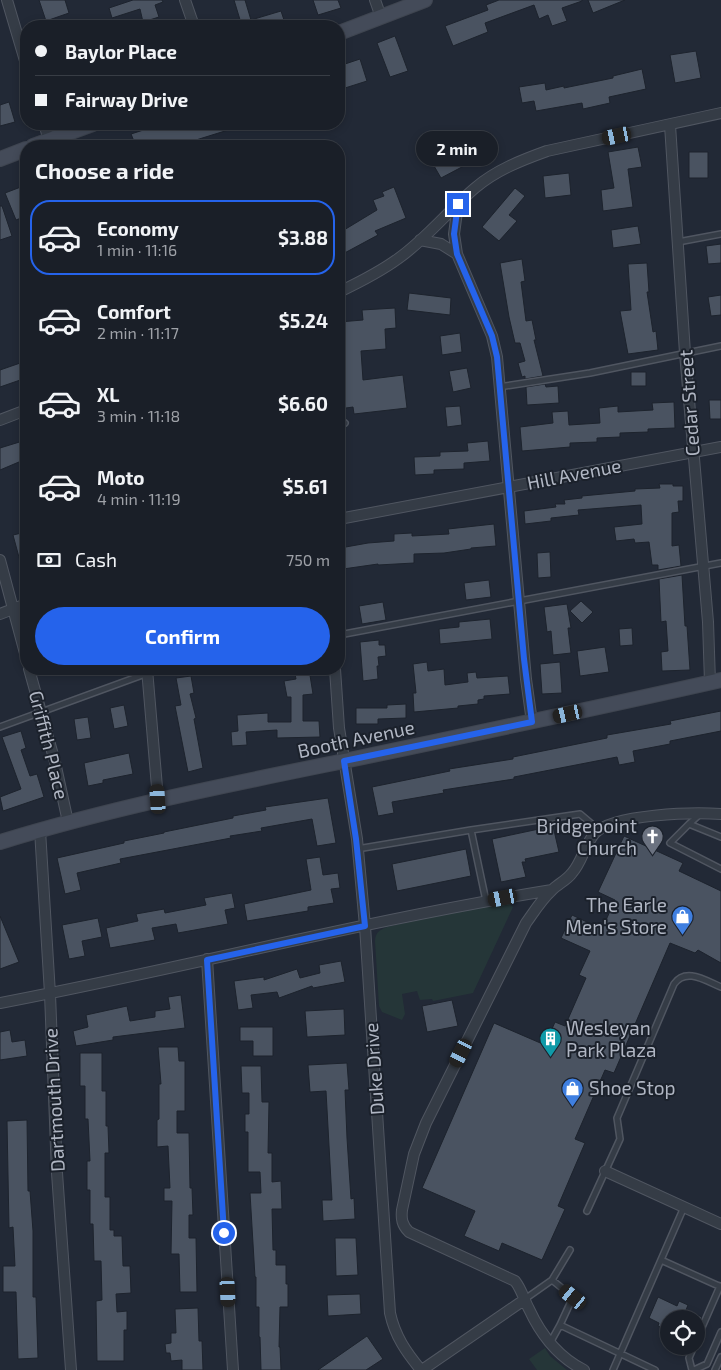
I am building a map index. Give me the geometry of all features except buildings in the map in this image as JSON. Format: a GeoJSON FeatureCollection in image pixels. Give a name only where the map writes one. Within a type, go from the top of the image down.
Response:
{"type":"FeatureCollection","features":[{"type":"Feature","properties":{"kind":"street"},"geometry":{"type":"LineString","coordinates":[[7,0],[20,44]]}},
{"type":"Feature","properties":{"kind":"street"},"geometry":{"type":"LineString","coordinates":[[185,0],[192,20]]}},
{"type":"Feature","properties":{"kind":"street"},"geometry":{"type":"LineString","coordinates":[[375,0],[381,17]]}},
{"type":"Feature","properties":{"kind":"street"},"geometry":{"type":"LineString","coordinates":[[345,31],[425,0]]}},
{"type":"Feature","properties":{"kind":"street"},"geometry":{"type":"LineString","coordinates":[[345,289],[379,272],[400,257],[477,186],[498,172],[522,160],[547,151],[721,113]]}},
{"type":"Feature","properties":{"kind":"street","name":"Cedar Street"},"geometry":{"type":"LineString","coordinates":[[670,125],[692,452],[702,566],[716,681]]}},
{"type":"Feature","properties":{"kind":"street"},"geometry":{"type":"LineString","coordinates":[[46,130],[49,140],[76,130]]}},
{"type":"Feature","properties":{"kind":"street"},"geometry":{"type":"LineString","coordinates":[[0,159],[20,151]]}},
{"type":"Feature","properties":{"kind":"street"},"geometry":{"type":"LineString","coordinates":[[458,204],[454,234],[457,254],[492,336],[497,357],[532,722]]}},
{"type":"Feature","properties":{"kind":"street"},"geometry":{"type":"LineString","coordinates":[[420,240],[441,244],[457,254]]}},
{"type":"Feature","properties":{"kind":"street"},"geometry":{"type":"LineString","coordinates":[[0,420],[20,412]]}},
{"type":"Feature","properties":{"kind":"street","name":"Hill Avenue"},"geometry":{"type":"LineString","coordinates":[[345,518],[721,446]]}},
{"type":"Feature","properties":{"kind":"street"},"geometry":{"type":"LineString","coordinates":[[0,560],[20,635]]}},
{"type":"Feature","properties":{"kind":"street"},"geometry":{"type":"LineString","coordinates":[[0,614],[20,606]]}},
{"type":"Feature","properties":{"kind":"street","name":"Griffith Place"},"geometry":{"type":"LineString","coordinates":[[32,675],[55,762],[68,822]]}},
{"type":"Feature","properties":{"kind":"street"},"geometry":{"type":"LineString","coordinates":[[148,675],[158,799]]}},
{"type":"Feature","properties":{"kind":"street","name":"Duke Drive"},"geometry":{"type":"LineString","coordinates":[[335,675],[338,728],[358,849],[365,926],[390,1312],[398,1340],[422,1370]]}},
{"type":"Feature","properties":{"kind":"street","name":"Booth Avenue"},"geometry":{"type":"LineString","coordinates":[[0,842],[158,799],[532,722],[716,681]]}},
{"type":"Feature","properties":{"kind":"street"},"geometry":{"type":"LineString","coordinates":[[584,1370],[570,1363],[550,1343],[533,1318],[524,1300],[521,1288],[515,1281],[409,1232],[403,1226],[402,1219],[414,1154],[426,1123],[526,923],[552,890],[571,875],[578,866],[594,835],[602,827],[614,822],[647,817],[701,813],[721,814]]}},
{"type":"Feature","properties":{"kind":"street","name":"Dartmouth Drive"},"geometry":{"type":"LineString","coordinates":[[40,830],[50,994],[57,1173],[71,1370]]}},
{"type":"Feature","properties":{"kind":"street"},"geometry":{"type":"LineString","coordinates":[[0,1004],[365,926],[552,890]]}},
{"type":"Feature","properties":{"kind":"street"},"geometry":{"type":"LineString","coordinates":[[207,960],[233,1370]]}},
{"type":"Feature","properties":{"kind":"street"},"geometry":{"type":"LineString","coordinates":[[605,1171],[721,1224]]}},
{"type":"Feature","properties":{"kind":"street"},"geometry":{"type":"LineString","coordinates":[[422,1370],[524,1300]]}},
{"type":"Feature","properties":{"kind":"lane"},"geometry":{"type":"LineString","coordinates":[[678,242],[721,234]]}},
{"type":"Feature","properties":{"kind":"lane"},"geometry":{"type":"LineString","coordinates":[[499,387],[564,377],[721,346]]}},
{"type":"Feature","properties":{"kind":"lane"},"geometry":{"type":"LineString","coordinates":[[345,634],[721,563]]}},
{"type":"Feature","properties":{"kind":"lane"},"geometry":{"type":"LineString","coordinates":[[0,727],[138,675]]}},
{"type":"Feature","properties":{"kind":"lane"},"geometry":{"type":"LineString","coordinates":[[701,813],[670,843],[721,869]]}},
{"type":"Feature","properties":{"kind":"lane"},"geometry":{"type":"LineString","coordinates":[[358,849],[580,814],[599,830]]}},
{"type":"Feature","properties":{"kind":"lane"},"geometry":{"type":"LineString","coordinates":[[690,824],[721,837]]}},
{"type":"Feature","properties":{"kind":"lane"},"geometry":{"type":"LineString","coordinates":[[471,830],[487,902]]}},
{"type":"Feature","properties":{"kind":"lane"},"geometry":{"type":"LineString","coordinates":[[587,1211],[620,1139],[617,1118],[674,984],[681,977],[693,975],[721,988]]}},
{"type":"Feature","properties":{"kind":"lane"},"geometry":{"type":"LineString","coordinates":[[613,1370],[684,1207]]}},
{"type":"Feature","properties":{"kind":"lane"},"geometry":{"type":"LineString","coordinates":[[524,1300],[552,1280],[570,1250]]}},
{"type":"Feature","properties":{"kind":"lane"},"geometry":{"type":"LineString","coordinates":[[661,1260],[720,1287],[705,1321]]}},
{"type":"Feature","properties":{"kind":"lane"},"geometry":{"type":"LineString","coordinates":[[550,1343],[573,1297],[552,1280]]}},
{"type":"Feature","properties":{"kind":"lane"},"geometry":{"type":"LineString","coordinates":[[560,1325],[655,1370]]}},
{"type":"Feature","properties":{"kind":"lane"},"geometry":{"type":"LineString","coordinates":[[690,1355],[689,1358],[693,1370],[707,1364],[721,1332]]}},
{"type":"Feature","properties":{"kind":"lane"},"geometry":{"type":"LineString","coordinates":[[715,1370],[721,1357]]}},
{"type":"Feature","properties":{"kind":"shaded area"},"geometry":{"type":"Polygon","coordinates":[[[508,902],[513,907],[473,993],[433,1001],[432,999],[420,1000],[417,991],[402,994],[405,1014],[402,1020],[382,1012],[379,1006],[375,941],[379,931],[395,925],[508,902]]]}},
{"type":"Feature","properties":{"kind":"shaded area"},"geometry":{"type":"Polygon","coordinates":[[[545,1348],[550,1356],[567,1370],[537,1370],[529,1359],[545,1348]]]}},
{"type":"Feature","properties":{"kind":"place","name":"Bridgepoint Church"},"geometry":{"type":"Point","coordinates":[653,856]}},
{"type":"Feature","properties":{"kind":"place","name":"The Earle Men's Store"},"geometry":{"type":"Point","coordinates":[683,935]}},
{"type":"Feature","properties":{"kind":"place","name":"Wesleyan Park Plaza"},"geometry":{"type":"Point","coordinates":[550,1058]}},
{"type":"Feature","properties":{"kind":"place","name":"Shoe Stop"},"geometry":{"type":"Point","coordinates":[573,1107]}},
{"type":"Feature","properties":{"kind":"route"},"geometry":{"type":"LineString","coordinates":[[224,1233],[207,960],[365,926],[356,839],[344,761],[532,722],[524,659],[497,357],[492,336],[457,254],[454,234],[458,204]]}}]}
